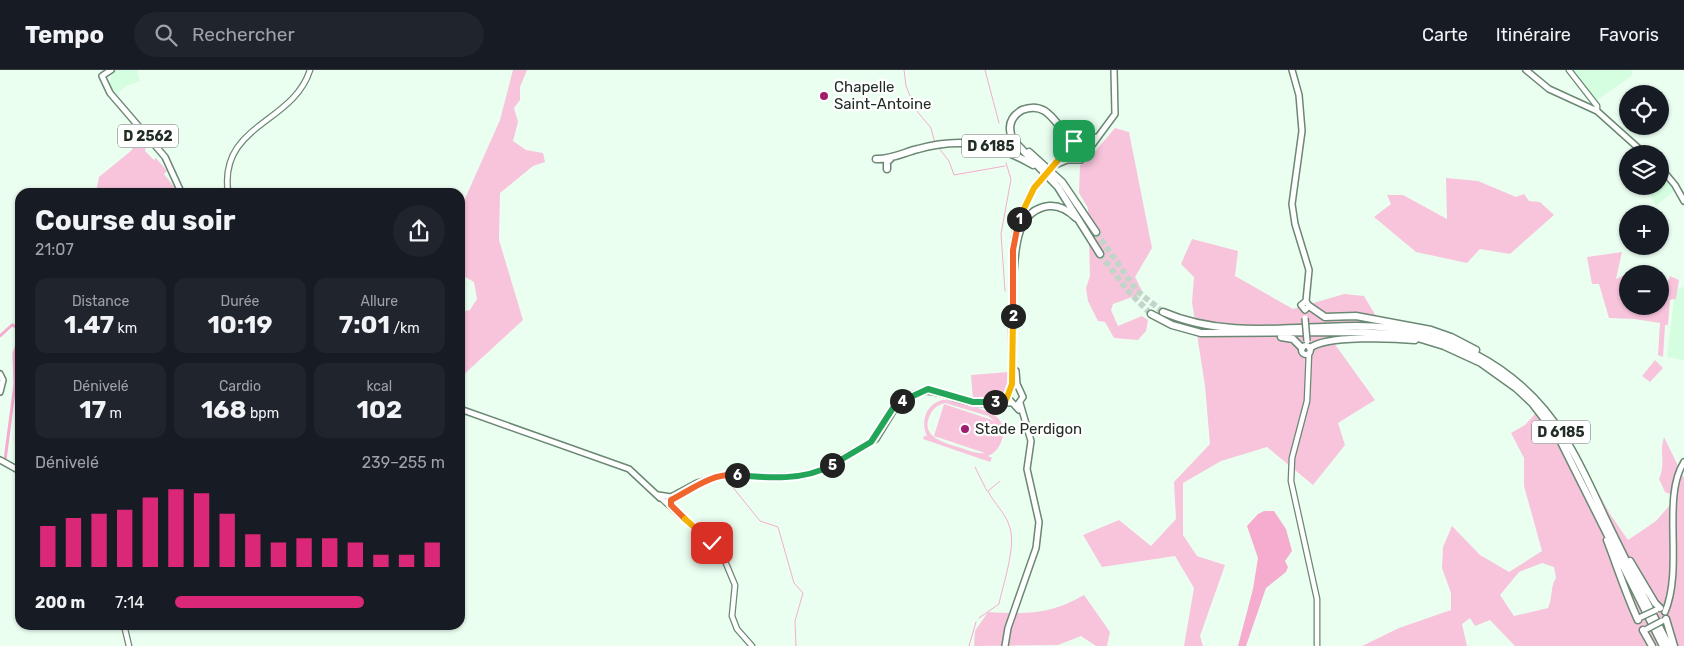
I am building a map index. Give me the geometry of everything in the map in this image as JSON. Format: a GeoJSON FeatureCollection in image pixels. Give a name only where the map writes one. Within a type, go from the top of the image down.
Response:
{"type":"FeatureCollection","features":[{"type":"Feature","properties":{"kind":"highway","name":"D 6185"},"geometry":{"type":"LineString","coordinates":[[1077,142],[1053,117],[1042,110],[1029,108],[1016,114],[1010,124],[1011,136],[1068,201],[1100,254]]}},
{"type":"Feature","properties":{"kind":"highway"},"geometry":{"type":"LineString","coordinates":[[1065,150],[1059,128],[1042,113],[1031,110],[1024,112],[1014,121],[1012,128],[1015,138],[1062,182],[1096,232]]}},
{"type":"Feature","properties":{"kind":"highway","name":"D 6185"},"geometry":{"type":"LineString","coordinates":[[876,159],[892,157],[934,144],[984,143],[1012,152],[1041,169]]}},
{"type":"Feature","properties":{"kind":"highway"},"geometry":{"type":"LineString","coordinates":[[887,169],[888,162],[892,157]]}},
{"type":"Feature","properties":{"kind":"highway","name":"D 6185"},"geometry":{"type":"LineString","coordinates":[[1013,280],[1018,236],[1025,220],[1038,209],[1055,206],[1068,210],[1092,241]]}},
{"type":"Feature","properties":{"kind":"highway"},"geometry":{"type":"LineString","coordinates":[[1307,306],[1326,317],[1356,316],[1444,334],[1478,351],[1501,369]]}},
{"type":"Feature","properties":{"kind":"highway","name":"D 6185"},"geometry":{"type":"LineString","coordinates":[[1163,312],[1189,322],[1223,328],[1358,326],[1408,330],[1448,341],[1501,369],[1536,400],[1564,436],[1669,646]]}},
{"type":"Feature","properties":{"kind":"highway","name":"D 6185"},"geometry":{"type":"LineString","coordinates":[[1151,314],[1186,330],[1215,334],[1383,332],[1408,335],[1444,346],[1481,363],[1516,388],[1532,403],[1559,438],[1664,646]]}},
{"type":"Feature","properties":{"kind":"highway"},"geometry":{"type":"LineString","coordinates":[[1215,334],[1224,337],[1288,338],[1306,348],[1325,342],[1392,339],[1444,346]]}},
{"type":"Feature","properties":{"kind":"highway"},"geometry":{"type":"LineString","coordinates":[[1601,520],[1631,607],[1639,618]]}},
{"type":"Feature","properties":{"kind":"highway"},"geometry":{"type":"LineString","coordinates":[[1617,543],[1640,576],[1662,614],[1674,646]]}},
{"type":"Feature","properties":{"kind":"highway"},"geometry":{"type":"LineString","coordinates":[[1645,630],[1652,646]]}},
{"type":"Feature","properties":{"kind":"main road","name":"D 2562"},"geometry":{"type":"LineString","coordinates":[[111,70],[106,79],[110,92],[166,156],[179,188]]}},
{"type":"Feature","properties":{"kind":"main road"},"geometry":{"type":"LineString","coordinates":[[1053,166],[1070,160],[1081,160],[1114,118],[1116,110],[1114,70]]}},
{"type":"Feature","properties":{"kind":"main road"},"geometry":{"type":"LineString","coordinates":[[1292,70],[1299,93],[1302,131],[1292,204],[1295,224],[1309,270],[1307,306],[1304,318],[1306,348]]}},
{"type":"Feature","properties":{"kind":"main road"},"geometry":{"type":"LineString","coordinates":[[1526,70],[1549,89],[1597,108],[1602,115],[1635,145]]}},
{"type":"Feature","properties":{"kind":"main road"},"geometry":{"type":"LineString","coordinates":[[1005,646],[1008,628],[1036,548],[1039,530],[1038,514],[1027,469],[1031,441],[1020,411],[1011,402],[1015,231],[1025,204],[1039,181],[1065,150],[1077,142],[1090,140],[1100,134]]}},
{"type":"Feature","properties":{"kind":"main road"},"geometry":{"type":"LineString","coordinates":[[1077,142],[1085,147],[1086,153]]}},
{"type":"Feature","properties":{"kind":"main road"},"geometry":{"type":"LineString","coordinates":[[1065,150],[1070,160]]}},
{"type":"Feature","properties":{"kind":"main road"},"geometry":{"type":"LineString","coordinates":[[1669,178],[1684,201]]}},
{"type":"Feature","properties":{"kind":"main road"},"geometry":{"type":"LineString","coordinates":[[465,411],[629,469],[667,501],[699,483],[727,474],[765,477],[810,474],[826,469],[872,441],[880,433],[896,405],[928,389],[973,402],[1011,402],[1023,396],[1019,390],[1013,348]]}},
{"type":"Feature","properties":{"kind":"main road"},"geometry":{"type":"LineString","coordinates":[[0,374],[3,380],[0,392]]}},
{"type":"Feature","properties":{"kind":"main road"},"geometry":{"type":"LineString","coordinates":[[1011,390],[1019,390]]}},
{"type":"Feature","properties":{"kind":"main road"},"geometry":{"type":"LineString","coordinates":[[0,462],[15,470]]}},
{"type":"Feature","properties":{"kind":"main road"},"geometry":{"type":"LineString","coordinates":[[1662,614],[1639,618],[1645,630],[1662,614],[1672,588],[1676,480],[1684,462]]}},
{"type":"Feature","properties":{"kind":"street"},"geometry":{"type":"LineString","coordinates":[[228,188],[229,167],[240,142],[262,121],[293,100],[301,90],[310,70]]}},
{"type":"Feature","properties":{"kind":"street"},"geometry":{"type":"LineString","coordinates":[[1569,70],[1597,108]]}},
{"type":"Feature","properties":{"kind":"street"},"geometry":{"type":"LineString","coordinates":[[1306,348],[1308,363],[1307,401],[1292,458],[1290,481],[1317,599],[1317,646]]}},
{"type":"Feature","properties":{"kind":"street"},"geometry":{"type":"LineString","coordinates":[[667,501],[722,554],[735,586],[732,616],[737,628],[752,646]]}},
{"type":"Feature","properties":{"kind":"street"},"geometry":{"type":"LineString","coordinates":[[667,501],[675,510]]}},
{"type":"Feature","properties":{"kind":"street"},"geometry":{"type":"LineString","coordinates":[[125,630],[129,646]]}},
{"type":"Feature","properties":{"kind":"shaded area"},"geometry":{"type":"Polygon","coordinates":[[[116,70],[137,70],[140,81],[126,86],[116,95],[110,85],[111,76],[116,70]]]}},
{"type":"Feature","properties":{"kind":"shaded area"},"geometry":{"type":"Polygon","coordinates":[[[513,70],[527,70],[520,87],[520,100],[514,108],[518,122],[513,141],[526,150],[543,153],[545,162],[533,166],[500,193],[499,240],[523,320],[465,373],[465,311],[470,310],[477,299],[474,282],[465,277],[465,199],[500,120],[513,70]]]}},
{"type":"Feature","properties":{"kind":"shaded area"},"geometry":{"type":"Polygon","coordinates":[[[1572,70],[1631,70],[1633,75],[1596,101],[1572,70]]]}},
{"type":"Feature","properties":{"kind":"shaded area"},"geometry":{"type":"Polygon","coordinates":[[[1115,128],[1129,132],[1152,248],[1135,277],[1143,293],[1113,304],[1111,310],[1118,326],[1142,316],[1148,320],[1146,331],[1138,340],[1114,338],[1105,322],[1098,321],[1088,301],[1086,288],[1090,276],[1088,208],[1079,193],[1080,165],[1086,162],[1115,128]]]}},
{"type":"Feature","properties":{"kind":"shaded area"},"geometry":{"type":"Polygon","coordinates":[[[134,139],[146,141],[145,151],[154,160],[156,158],[167,171],[164,174],[175,188],[97,188],[99,177],[132,150],[134,139]]]}},
{"type":"Feature","properties":{"kind":"shaded area"},"geometry":{"type":"Polygon","coordinates":[[[1446,178],[1478,181],[1516,197],[1524,194],[1529,201],[1540,202],[1554,215],[1510,254],[1480,249],[1467,263],[1416,252],[1374,217],[1391,204],[1387,195],[1403,195],[1447,219],[1446,178]]]}},
{"type":"Feature","properties":{"kind":"shaded area"},"geometry":{"type":"Polygon","coordinates":[[[1669,183],[1675,190],[1657,205],[1650,195],[1669,195],[1669,183]]]}},
{"type":"Feature","properties":{"kind":"shaded area"},"geometry":{"type":"Polygon","coordinates":[[[1192,239],[1238,251],[1235,276],[1293,309],[1344,294],[1364,296],[1388,336],[1334,343],[1375,400],[1338,423],[1345,445],[1313,485],[1267,447],[1221,461],[1183,483],[1183,535],[1197,556],[1225,565],[1200,636],[1203,646],[1184,646],[1194,588],[1175,556],[1102,567],[1083,535],[1119,520],[1151,546],[1176,519],[1174,482],[1210,444],[1205,386],[1192,302],[1194,277],[1181,264],[1192,239]]]}},
{"type":"Feature","properties":{"kind":"shaded area"},"geometry":{"type":"Polygon","coordinates":[[[1619,252],[1619,255],[1621,255],[1616,279],[1619,278],[1619,315],[1669,315],[1668,325],[1665,325],[1663,357],[1658,355],[1660,323],[1609,318],[1599,284],[1592,284],[1587,257],[1619,252]]]}},
{"type":"Feature","properties":{"kind":"shaded area"},"geometry":{"type":"Polygon","coordinates":[[[1670,276],[1679,280],[1676,299],[1670,300],[1669,312],[1670,276]]]}},
{"type":"Feature","properties":{"kind":"shaded area"},"geometry":{"type":"Polygon","coordinates":[[[1684,286],[1684,360],[1667,357],[1675,291],[1684,286]]]}},
{"type":"Feature","properties":{"kind":"shaded area"},"geometry":{"type":"Polygon","coordinates":[[[1655,360],[1663,368],[1650,382],[1642,376],[1655,360]]]}},
{"type":"Feature","properties":{"kind":"shaded area"},"geometry":{"type":"Polygon","coordinates":[[[1008,372],[1008,389],[1003,397],[973,400],[971,375],[1008,372]]]}},
{"type":"Feature","properties":{"kind":"shaded area","name":"Stade Perdigon"},"geometry":{"type":"Polygon","coordinates":[[[947,400],[962,403],[987,411],[997,417],[1003,427],[1003,436],[997,449],[988,456],[992,458],[990,462],[923,439],[924,436],[927,436],[924,425],[926,414],[928,409],[936,402],[947,400]],[[945,403],[933,410],[928,422],[928,428],[934,437],[945,443],[971,452],[985,453],[934,436],[944,404],[995,421],[988,416],[945,403]]]}},
{"type":"Feature","properties":{"kind":"shaded area"},"geometry":{"type":"Polygon","coordinates":[[[1543,405],[1571,443],[1610,514],[1628,540],[1656,521],[1677,497],[1665,492],[1659,479],[1662,468],[1664,437],[1684,478],[1684,646],[1515,646],[1490,620],[1475,626],[1470,618],[1462,624],[1467,646],[1362,646],[1399,628],[1451,610],[1451,593],[1442,568],[1443,547],[1452,526],[1480,555],[1509,572],[1542,551],[1524,486],[1524,458],[1511,433],[1525,425],[1543,405]],[[1542,563],[1519,572],[1500,595],[1514,616],[1548,608],[1556,578],[1554,567],[1542,563]]]}},
{"type":"Feature","properties":{"kind":"shaded area"},"geometry":{"type":"Polygon","coordinates":[[[1264,511],[1274,511],[1286,529],[1292,551],[1285,561],[1288,567],[1286,572],[1266,588],[1246,646],[1238,646],[1253,589],[1258,558],[1247,526],[1258,514],[1264,511]]]}},
{"type":"Feature","properties":{"kind":"shaded area"},"geometry":{"type":"Polygon","coordinates":[[[1084,595],[1110,632],[1107,646],[1096,646],[1081,636],[1058,645],[974,646],[975,631],[988,612],[1038,612],[1071,602],[1084,595]]]}},
{"type":"Feature","properties":{"kind":"waterway"},"geometry":{"type":"LineString","coordinates":[[904,70],[906,86],[916,110],[931,128],[935,143]]}},
{"type":"Feature","properties":{"kind":"waterway"},"geometry":{"type":"LineString","coordinates":[[985,70],[999,123]]}},
{"type":"Feature","properties":{"kind":"waterway"},"geometry":{"type":"LineString","coordinates":[[938,147],[949,161],[954,175],[1005,166]]}},
{"type":"Feature","properties":{"kind":"waterway"},"geometry":{"type":"LineString","coordinates":[[1005,291],[1001,234],[1011,179],[1006,163]]}},
{"type":"Feature","properties":{"kind":"waterway"},"geometry":{"type":"LineString","coordinates":[[0,336],[12,325],[15,326]]}},
{"type":"Feature","properties":{"kind":"waterway"},"geometry":{"type":"LineString","coordinates":[[1008,328],[1009,375]]}},
{"type":"Feature","properties":{"kind":"waterway"},"geometry":{"type":"LineString","coordinates":[[15,350],[15,384]]}},
{"type":"Feature","properties":{"kind":"waterway"},"geometry":{"type":"LineString","coordinates":[[7,462],[5,460],[15,384]]}},
{"type":"Feature","properties":{"kind":"waterway"},"geometry":{"type":"LineString","coordinates":[[975,467],[987,491]]}},
{"type":"Feature","properties":{"kind":"waterway"},"geometry":{"type":"LineString","coordinates":[[727,480],[760,521],[778,527],[794,583],[803,593],[795,621],[796,646]]}},
{"type":"Feature","properties":{"kind":"waterway"},"geometry":{"type":"LineString","coordinates":[[979,618],[999,604],[1010,556],[1010,528],[1006,518],[988,491],[1000,481]]}},
{"type":"Feature","properties":{"kind":"waterway"},"geometry":{"type":"LineString","coordinates":[[969,646],[976,622]]}},
{"type":"Feature","properties":{"kind":"tunnel"},"geometry":{"type":"LineString","coordinates":[[1096,232],[1137,291],[1163,312]]}},
{"type":"Feature","properties":{"kind":"tunnel"},"geometry":{"type":"LineString","coordinates":[[1100,254],[1128,291],[1151,314]]}},
{"type":"Feature","properties":{"kind":"place","name":"Chapelle Saint-Antoine"},"geometry":{"type":"Point","coordinates":[824,96]}},
{"type":"Feature","properties":{"kind":"place","name":"Stade Perdigon"},"geometry":{"type":"Point","coordinates":[965,429]}},
{"type":"Feature","properties":{"kind":"route"},"geometry":{"type":"LineString","coordinates":[[712,543],[675,510],[671,505],[671,500],[706,480],[724,474],[774,477],[802,476],[826,469],[871,442],[893,408],[905,399],[928,389],[979,403],[1003,402],[1008,398],[1012,384],[1013,250],[1015,231],[1025,204],[1034,188],[1065,152],[1067,145],[1074,141]]}}]}
